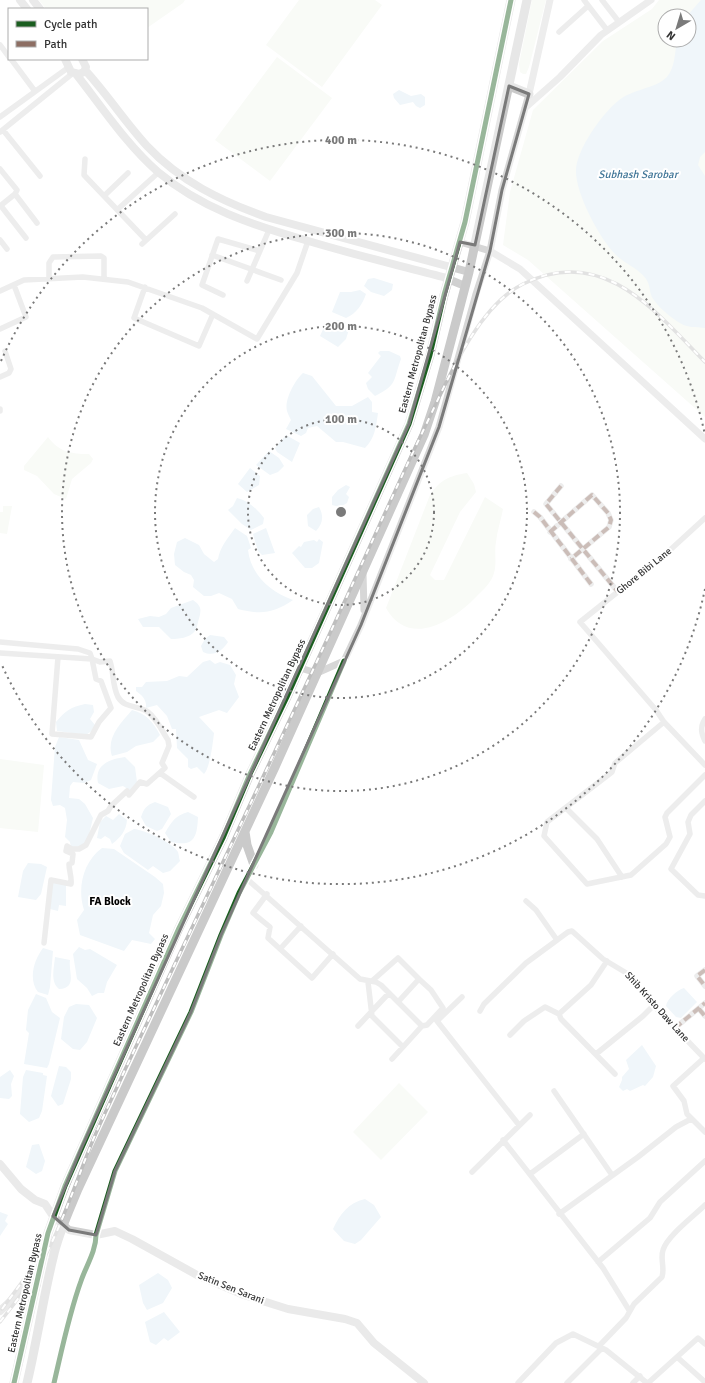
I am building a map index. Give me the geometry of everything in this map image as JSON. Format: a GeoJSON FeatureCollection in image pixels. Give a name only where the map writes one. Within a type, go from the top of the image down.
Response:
{"type":"FeatureCollection","features":[{"type":"Feature","properties":{"kind":"main road"},"geometry":{"type":"LineString","coordinates":[[20,0],[26,8]]}},
{"type":"Feature","properties":{"kind":"main road","name":"Eastern Metropolitan Bypass"},"geometry":{"type":"LineString","coordinates":[[14,1383],[53,1216],[120,1059],[179,928],[223,838],[250,774],[300,668],[409,424],[430,355],[448,280],[460,242],[511,0]]}},
{"type":"Feature","properties":{"kind":"main road","name":"Eastern Metropolitan Bypass"},"geometry":{"type":"LineString","coordinates":[[27,1383],[40,1328],[53,1257],[63,1226],[96,1149],[245,832],[363,573],[424,434],[435,402],[469,272],[527,0]]}},
{"type":"Feature","properties":{"kind":"main road"},"geometry":{"type":"LineString","coordinates":[[70,66],[81,74],[85,70],[86,64],[83,60]]}},
{"type":"Feature","properties":{"kind":"main road"},"geometry":{"type":"LineString","coordinates":[[70,66],[139,152],[159,172],[195,198],[234,218],[269,230],[465,286]]}},
{"type":"Feature","properties":{"kind":"main road"},"geometry":{"type":"LineString","coordinates":[[85,70],[146,145],[167,165],[193,184],[238,207],[333,237],[469,272]]}},
{"type":"Feature","properties":{"kind":"main road"},"geometry":{"type":"LineString","coordinates":[[509,86],[529,94]]}},
{"type":"Feature","properties":{"kind":"main road"},"geometry":{"type":"LineString","coordinates":[[139,152],[146,145]]}},
{"type":"Feature","properties":{"kind":"main road"},"geometry":{"type":"LineString","coordinates":[[234,218],[238,207]]}},
{"type":"Feature","properties":{"kind":"main road"},"geometry":{"type":"LineString","coordinates":[[245,832],[247,846],[254,865]]}},
{"type":"Feature","properties":{"kind":"main road","name":"Satin Sen Sarani"},"geometry":{"type":"LineString","coordinates":[[0,1164],[26,1193],[45,1204],[53,1216],[63,1226],[82,1233],[96,1235],[115,1231],[132,1238],[197,1275],[244,1295],[288,1309],[345,1319],[357,1323],[374,1343],[424,1383]]}},
{"type":"Feature","properties":{"kind":"main road"},"geometry":{"type":"LineString","coordinates":[[0,1311],[27,1286],[36,1284]]}},
{"type":"Feature","properties":{"kind":"street"},"geometry":{"type":"LineString","coordinates":[[54,1383],[67,1325],[80,1281],[96,1244],[96,1235],[115,1171],[191,1012],[217,945],[247,879],[271,832],[364,614],[439,427],[476,294],[490,251],[502,190],[529,94],[550,0]]}},
{"type":"Feature","properties":{"kind":"street"},"geometry":{"type":"LineString","coordinates":[[584,0],[607,30]]}},
{"type":"Feature","properties":{"kind":"street"},"geometry":{"type":"LineString","coordinates":[[602,0],[619,22]]}},
{"type":"Feature","properties":{"kind":"street"},"geometry":{"type":"LineString","coordinates":[[525,108],[560,77],[607,30],[648,1]]}},
{"type":"Feature","properties":{"kind":"street"},"geometry":{"type":"LineString","coordinates":[[559,32],[588,6]]}},
{"type":"Feature","properties":{"kind":"street"},"geometry":{"type":"LineString","coordinates":[[0,45],[8,55]]}},
{"type":"Feature","properties":{"kind":"street"},"geometry":{"type":"LineString","coordinates":[[12,60],[34,90]]}},
{"type":"Feature","properties":{"kind":"street"},"geometry":{"type":"LineString","coordinates":[[0,117],[34,90],[70,66]]}},
{"type":"Feature","properties":{"kind":"street"},"geometry":{"type":"LineString","coordinates":[[40,176],[1,131],[70,66]]}},
{"type":"Feature","properties":{"kind":"street"},"geometry":{"type":"LineString","coordinates":[[85,159],[84,175],[118,209],[144,242],[175,214]]}},
{"type":"Feature","properties":{"kind":"street"},"geometry":{"type":"LineString","coordinates":[[0,169],[16,190],[15,194],[37,223]]}},
{"type":"Feature","properties":{"kind":"street"},"geometry":{"type":"LineString","coordinates":[[118,209],[159,172]]}},
{"type":"Feature","properties":{"kind":"street"},"geometry":{"type":"LineString","coordinates":[[104,196],[128,173]]}},
{"type":"Feature","properties":{"kind":"street"},"geometry":{"type":"LineString","coordinates":[[15,194],[0,206],[26,238]]}},
{"type":"Feature","properties":{"kind":"street"},"geometry":{"type":"LineString","coordinates":[[247,281],[269,230]]}},
{"type":"Feature","properties":{"kind":"street"},"geometry":{"type":"LineString","coordinates":[[223,295],[202,285],[218,239],[260,251]]}},
{"type":"Feature","properties":{"kind":"street"},"geometry":{"type":"LineString","coordinates":[[0,240],[7,249]]}},
{"type":"Feature","properties":{"kind":"street"},"geometry":{"type":"LineString","coordinates":[[0,291],[24,280],[84,277],[104,278],[128,282],[202,308],[257,339],[260,331],[297,272],[308,241]]}},
{"type":"Feature","properties":{"kind":"street"},"geometry":{"type":"LineString","coordinates":[[460,242],[475,245],[490,251],[520,269],[705,438]]}},
{"type":"Feature","properties":{"kind":"street"},"geometry":{"type":"LineString","coordinates":[[49,279],[49,262],[53,257],[69,256],[101,256],[104,258],[104,278]]}},
{"type":"Feature","properties":{"kind":"street"},"geometry":{"type":"LineString","coordinates":[[212,256],[281,280]]}},
{"type":"Feature","properties":{"kind":"street"},"geometry":{"type":"LineString","coordinates":[[0,329],[26,317],[14,284]]}},
{"type":"Feature","properties":{"kind":"street"},"geometry":{"type":"LineString","coordinates":[[145,287],[134,318],[199,346],[213,314]]}},
{"type":"Feature","properties":{"kind":"street"},"geometry":{"type":"LineString","coordinates":[[0,378],[9,373],[11,369],[5,351]]}},
{"type":"Feature","properties":{"kind":"street"},"geometry":{"type":"LineString","coordinates":[[560,486],[546,504],[618,592]]}},
{"type":"Feature","properties":{"kind":"street"},"geometry":{"type":"LineString","coordinates":[[550,532],[592,495],[608,513],[611,520],[609,527],[571,559]]}},
{"type":"Feature","properties":{"kind":"street"},"geometry":{"type":"LineString","coordinates":[[534,512],[591,584]]}},
{"type":"Feature","properties":{"kind":"street","name":"Ghore Bibi Lane"},"geometry":{"type":"LineString","coordinates":[[664,722],[656,710],[580,622],[669,551],[705,518]]}},
{"type":"Feature","properties":{"kind":"street"},"geometry":{"type":"LineString","coordinates":[[363,573],[364,614]]}},
{"type":"Feature","properties":{"kind":"street"},"geometry":{"type":"LineString","coordinates":[[0,642],[78,649],[90,653],[96,679],[101,681],[112,708],[99,722],[91,737],[52,734],[58,657]]}},
{"type":"Feature","properties":{"kind":"street"},"geometry":{"type":"LineString","coordinates":[[0,653],[92,659],[100,662],[110,661],[113,671],[111,677],[118,697],[125,704],[147,711],[168,740],[169,746],[162,763],[165,768],[160,773],[147,784],[140,782],[129,795],[127,791],[111,806],[108,811],[100,816],[86,845],[79,849],[72,849],[67,846],[66,851],[72,854],[72,863],[68,866],[71,884],[51,880],[44,943]]}},
{"type":"Feature","properties":{"kind":"street"},"geometry":{"type":"LineString","coordinates":[[300,668],[317,673],[344,661]]}},
{"type":"Feature","properties":{"kind":"street"},"geometry":{"type":"LineString","coordinates":[[705,719],[702,724],[701,733],[705,742]]}},
{"type":"Feature","properties":{"kind":"street"},"geometry":{"type":"LineString","coordinates":[[705,765],[664,722],[615,762],[612,772],[548,822],[544,836],[587,884],[631,875],[666,844],[670,837],[665,818],[667,813],[705,775]]}},
{"type":"Feature","properties":{"kind":"street"},"geometry":{"type":"LineString","coordinates":[[160,773],[194,797]]}},
{"type":"Feature","properties":{"kind":"street"},"geometry":{"type":"LineString","coordinates":[[705,801],[691,815],[688,822],[690,834],[671,869],[698,896],[705,896]]}},
{"type":"Feature","properties":{"kind":"street"},"geometry":{"type":"LineString","coordinates":[[566,808],[597,839],[622,877]]}},
{"type":"Feature","properties":{"kind":"street"},"geometry":{"type":"LineString","coordinates":[[247,879],[267,894],[360,979],[370,981],[389,993],[422,1026]]}},
{"type":"Feature","properties":{"kind":"street"},"geometry":{"type":"LineString","coordinates":[[267,894],[254,913],[270,927],[268,938],[312,978]]}},
{"type":"Feature","properties":{"kind":"street"},"geometry":{"type":"LineString","coordinates":[[526,901],[536,910],[558,940]]}},
{"type":"Feature","properties":{"kind":"street"},"geometry":{"type":"LineString","coordinates":[[280,949],[301,926]]}},
{"type":"Feature","properties":{"kind":"street","name":"Shib Kristo Daw Lane"},"geometry":{"type":"LineString","coordinates":[[480,1012],[484,1004],[526,963],[568,932],[572,931],[607,960],[628,974],[704,1059]]}},
{"type":"Feature","properties":{"kind":"street"},"geometry":{"type":"LineString","coordinates":[[310,985],[312,978],[333,954]]}},
{"type":"Feature","properties":{"kind":"street"},"geometry":{"type":"LineString","coordinates":[[370,981],[398,958],[431,990],[443,1008],[427,1025],[422,1026],[392,1059]]}},
{"type":"Feature","properties":{"kind":"street"},"geometry":{"type":"LineString","coordinates":[[559,1014],[591,985],[607,960]]}},
{"type":"Feature","properties":{"kind":"street"},"geometry":{"type":"LineString","coordinates":[[705,970],[697,976],[705,986]]}},
{"type":"Feature","properties":{"kind":"street"},"geometry":{"type":"LineString","coordinates":[[398,1002],[419,978]]}},
{"type":"Feature","properties":{"kind":"street"},"geometry":{"type":"LineString","coordinates":[[370,981],[371,1012],[374,1020],[403,1047]]}},
{"type":"Feature","properties":{"kind":"street"},"geometry":{"type":"LineString","coordinates":[[358,1026],[389,993]]}},
{"type":"Feature","properties":{"kind":"street"},"geometry":{"type":"LineString","coordinates":[[462,998],[437,1021],[519,1125]]}},
{"type":"Feature","properties":{"kind":"street"},"geometry":{"type":"LineString","coordinates":[[675,1028],[705,1003]]}},
{"type":"Feature","properties":{"kind":"street"},"geometry":{"type":"LineString","coordinates":[[596,1054],[643,1016],[654,1004]]}},
{"type":"Feature","properties":{"kind":"street"},"geometry":{"type":"LineString","coordinates":[[510,1035],[524,1021],[545,1007],[559,1014],[561,1019],[615,1074]]}},
{"type":"Feature","properties":{"kind":"street"},"geometry":{"type":"LineString","coordinates":[[699,1009],[705,1016]]}},
{"type":"Feature","properties":{"kind":"street"},"geometry":{"type":"LineString","coordinates":[[704,1059],[672,1086],[684,1101],[687,1114],[705,1132]]}},
{"type":"Feature","properties":{"kind":"street"},"geometry":{"type":"LineString","coordinates":[[554,1092],[612,1175]]}},
{"type":"Feature","properties":{"kind":"street"},"geometry":{"type":"LineString","coordinates":[[472,1172],[530,1115]]}},
{"type":"Feature","properties":{"kind":"street"},"geometry":{"type":"LineString","coordinates":[[559,1214],[638,1157],[676,1127],[691,1119]]}},
{"type":"Feature","properties":{"kind":"street"},"geometry":{"type":"LineString","coordinates":[[530,1174],[584,1134]]}},
{"type":"Feature","properties":{"kind":"street"},"geometry":{"type":"LineString","coordinates":[[503,1140],[559,1214],[598,1262],[629,1310]]}},
{"type":"Feature","properties":{"kind":"street"},"geometry":{"type":"LineString","coordinates":[[598,1262],[650,1218],[660,1202],[705,1161]]}},
{"type":"Feature","properties":{"kind":"street"},"geometry":{"type":"LineString","coordinates":[[567,1383],[626,1318],[629,1310],[662,1277],[664,1272],[662,1252],[666,1243],[705,1205]]}},
{"type":"Feature","properties":{"kind":"street"},"geometry":{"type":"LineString","coordinates":[[518,1383],[556,1343],[573,1334],[601,1347],[647,1383],[698,1338],[705,1344]]}},
{"type":"Feature","properties":{"kind":"street"},"geometry":{"type":"LineString","coordinates":[[677,1357],[705,1382]]}},
{"type":"Feature","properties":{"kind":"street"},"geometry":{"type":"LineString","coordinates":[[633,1383],[640,1376]]}},
{"type":"Feature","properties":{"kind":"highlighted area"},"geometry":{"type":"Polygon","coordinates":[[[509,86],[529,94],[502,190],[490,251],[439,427],[361,625],[221,935],[191,1012],[115,1171],[96,1235],[69,1230],[53,1216],[81,1149],[409,424],[460,242],[475,245],[509,86]]]}},
{"type":"Feature","properties":{"kind":"shaded area"},"geometry":{"type":"Polygon","coordinates":[[[39,0],[185,0],[183,3],[148,27],[148,8],[45,8],[39,0]]]}},
{"type":"Feature","properties":{"kind":"shaded area"},"geometry":{"type":"Polygon","coordinates":[[[299,0],[375,0],[382,5],[322,87],[266,45],[299,0]]]}},
{"type":"Feature","properties":{"kind":"shaded area"},"geometry":{"type":"Polygon","coordinates":[[[532,0],[546,0],[529,67],[526,74],[523,74],[520,72],[519,64],[532,0]]]}},
{"type":"Feature","properties":{"kind":"shaded area"},"geometry":{"type":"Polygon","coordinates":[[[659,0],[705,0],[705,417],[528,260],[503,245],[510,192],[533,110],[603,41],[652,9],[659,0]]]}},
{"type":"Feature","properties":{"kind":"shaded area"},"geometry":{"type":"Polygon","coordinates":[[[277,57],[332,98],[270,181],[215,140],[277,57]]]}},
{"type":"Feature","properties":{"kind":"shaded area"},"geometry":{"type":"Polygon","coordinates":[[[48,437],[61,449],[71,453],[89,454],[93,459],[91,463],[72,479],[66,499],[54,494],[37,476],[24,470],[24,466],[48,437]]]}},
{"type":"Feature","properties":{"kind":"shaded area"},"geometry":{"type":"Polygon","coordinates":[[[467,473],[474,484],[476,492],[460,512],[430,575],[435,580],[444,580],[485,497],[503,509],[495,549],[495,569],[493,576],[481,592],[455,615],[431,627],[419,629],[407,627],[396,620],[386,608],[430,495],[441,482],[467,473]]]}},
{"type":"Feature","properties":{"kind":"shaded area"},"geometry":{"type":"Polygon","coordinates":[[[3,506],[12,506],[7,534],[0,533],[0,512],[3,512],[3,506]]]}},
{"type":"Feature","properties":{"kind":"shaded area"},"geometry":{"type":"Polygon","coordinates":[[[0,759],[44,765],[38,832],[0,828],[0,759]]]}},
{"type":"Feature","properties":{"kind":"shaded area"},"geometry":{"type":"Polygon","coordinates":[[[399,1083],[428,1112],[381,1160],[353,1132],[399,1083]]]}},
{"type":"Feature","properties":{"kind":"water","name":"Subhash Sarobar"},"geometry":{"type":"Polygon","coordinates":[[[701,0],[705,0],[705,152],[700,157],[698,165],[705,176],[705,328],[683,325],[669,315],[654,300],[650,293],[648,283],[643,275],[617,256],[609,247],[589,214],[579,190],[576,170],[577,162],[591,132],[605,114],[624,97],[656,84],[667,77],[672,69],[676,48],[697,48],[697,8],[694,8],[701,0]]]}},
{"type":"Feature","properties":{"kind":"water"},"geometry":{"type":"Polygon","coordinates":[[[399,90],[411,96],[421,94],[425,97],[425,105],[420,108],[413,102],[400,105],[394,98],[393,94],[399,90]]]}},
{"type":"Feature","properties":{"kind":"water"},"geometry":{"type":"Polygon","coordinates":[[[374,278],[393,284],[392,290],[384,296],[371,292],[364,286],[368,279],[374,278]]]}},
{"type":"Feature","properties":{"kind":"water"},"geometry":{"type":"Polygon","coordinates":[[[360,290],[366,294],[361,305],[353,314],[346,318],[332,312],[340,292],[360,290]]]}},
{"type":"Feature","properties":{"kind":"water"},"geometry":{"type":"Polygon","coordinates":[[[337,320],[344,321],[350,326],[346,339],[338,347],[320,336],[326,323],[337,320]]]}},
{"type":"Feature","properties":{"kind":"water"},"geometry":{"type":"Polygon","coordinates":[[[380,351],[389,351],[400,356],[401,359],[394,381],[388,389],[375,396],[368,389],[366,383],[372,377],[368,373],[381,356],[378,353],[380,351]]]}},
{"type":"Feature","properties":{"kind":"water"},"geometry":{"type":"Polygon","coordinates":[[[303,373],[312,376],[336,406],[352,406],[368,397],[372,402],[372,412],[378,413],[376,428],[373,436],[365,448],[343,442],[336,442],[317,426],[308,428],[306,433],[301,436],[286,429],[291,420],[287,411],[287,401],[294,385],[303,373]]]}},
{"type":"Feature","properties":{"kind":"water"},"geometry":{"type":"Polygon","coordinates":[[[286,435],[300,443],[292,462],[277,452],[275,448],[286,435]]]}},
{"type":"Feature","properties":{"kind":"water"},"geometry":{"type":"Polygon","coordinates":[[[269,451],[279,458],[284,466],[278,472],[270,475],[256,465],[269,451]]]}},
{"type":"Feature","properties":{"kind":"water"},"geometry":{"type":"Polygon","coordinates":[[[250,468],[260,476],[259,485],[247,492],[238,484],[250,468]]]}},
{"type":"Feature","properties":{"kind":"water"},"geometry":{"type":"Polygon","coordinates":[[[346,485],[350,487],[346,494],[349,497],[347,503],[340,507],[332,505],[332,497],[338,490],[346,485]]]}},
{"type":"Feature","properties":{"kind":"water"},"geometry":{"type":"Polygon","coordinates":[[[237,498],[249,503],[256,509],[264,518],[263,524],[251,530],[242,524],[228,510],[233,506],[237,498]]]}},
{"type":"Feature","properties":{"kind":"water"},"geometry":{"type":"Polygon","coordinates":[[[319,507],[322,513],[322,519],[316,531],[308,526],[307,515],[313,509],[319,507]]]}},
{"type":"Feature","properties":{"kind":"water"},"geometry":{"type":"Polygon","coordinates":[[[235,528],[247,536],[251,548],[248,550],[250,559],[257,575],[269,587],[293,600],[280,608],[267,612],[254,612],[238,609],[232,599],[219,593],[211,596],[204,596],[193,587],[194,580],[191,575],[175,565],[174,554],[177,542],[185,538],[199,545],[204,554],[214,562],[218,559],[222,547],[235,528]]]}},
{"type":"Feature","properties":{"kind":"water"},"geometry":{"type":"Polygon","coordinates":[[[266,528],[275,553],[262,555],[258,551],[253,534],[266,528]]]}},
{"type":"Feature","properties":{"kind":"water"},"geometry":{"type":"Polygon","coordinates":[[[319,539],[323,542],[319,563],[312,568],[305,568],[292,553],[299,546],[301,547],[304,542],[314,540],[317,542],[319,539]]]}},
{"type":"Feature","properties":{"kind":"water"},"geometry":{"type":"Polygon","coordinates":[[[193,600],[200,607],[200,612],[196,630],[187,637],[171,639],[159,627],[143,627],[138,619],[150,616],[159,617],[166,614],[171,608],[193,600]]]}},
{"type":"Feature","properties":{"kind":"water"},"geometry":{"type":"Polygon","coordinates":[[[210,635],[224,637],[228,642],[217,652],[211,654],[203,652],[201,646],[205,639],[210,635]]]}},
{"type":"Feature","properties":{"kind":"water"},"geometry":{"type":"Polygon","coordinates":[[[210,660],[215,664],[220,662],[230,665],[236,675],[234,684],[239,697],[227,713],[219,710],[199,717],[214,733],[210,761],[204,774],[197,767],[191,769],[188,767],[188,759],[177,748],[176,729],[172,729],[167,716],[157,705],[146,708],[145,700],[136,691],[136,687],[142,687],[146,682],[167,681],[179,676],[187,677],[203,662],[210,660]]]}},
{"type":"Feature","properties":{"kind":"water"},"geometry":{"type":"Polygon","coordinates":[[[85,704],[93,705],[94,712],[90,719],[95,725],[93,730],[86,735],[57,731],[56,722],[62,715],[72,708],[85,704]]]}},
{"type":"Feature","properties":{"kind":"water"},"geometry":{"type":"Polygon","coordinates":[[[132,710],[146,716],[155,726],[160,735],[153,742],[136,746],[127,752],[112,756],[111,743],[115,732],[132,710]]]}},
{"type":"Feature","properties":{"kind":"water"},"geometry":{"type":"Polygon","coordinates":[[[59,737],[79,740],[88,760],[97,764],[91,780],[84,783],[73,782],[70,786],[69,798],[79,799],[85,804],[93,818],[87,843],[80,848],[71,848],[70,842],[65,837],[67,820],[65,808],[60,805],[53,806],[51,800],[55,747],[59,737]]]}},
{"type":"Feature","properties":{"kind":"water"},"geometry":{"type":"Polygon","coordinates":[[[125,757],[135,767],[137,782],[131,791],[123,786],[109,789],[98,783],[97,777],[101,767],[109,761],[125,757]]]}},
{"type":"Feature","properties":{"kind":"water"},"geometry":{"type":"Polygon","coordinates":[[[155,802],[168,807],[171,814],[162,829],[157,831],[146,826],[141,817],[146,807],[155,802]]]}},
{"type":"Feature","properties":{"kind":"water"},"geometry":{"type":"Polygon","coordinates":[[[188,812],[198,817],[197,830],[193,839],[185,843],[171,842],[165,833],[174,820],[180,815],[188,812]]]}},
{"type":"Feature","properties":{"kind":"water"},"geometry":{"type":"Polygon","coordinates":[[[119,814],[127,820],[126,827],[120,836],[112,844],[110,839],[105,836],[101,839],[97,838],[100,822],[106,816],[113,820],[119,814]]]}},
{"type":"Feature","properties":{"kind":"water"},"geometry":{"type":"Polygon","coordinates":[[[134,829],[151,834],[171,845],[178,852],[180,861],[170,871],[163,873],[153,866],[148,870],[124,853],[120,846],[125,834],[134,829]]]}},
{"type":"Feature","properties":{"kind":"water"},"geometry":{"type":"Polygon","coordinates":[[[102,848],[114,849],[163,884],[164,893],[161,906],[153,915],[149,933],[155,939],[151,944],[132,940],[124,951],[80,935],[77,920],[84,910],[81,893],[83,876],[90,860],[102,848]]]}},
{"type":"Feature","properties":{"kind":"water"},"geometry":{"type":"Polygon","coordinates":[[[28,863],[41,864],[47,867],[41,894],[36,900],[18,897],[23,871],[28,863]]]}},
{"type":"Feature","properties":{"kind":"water"},"geometry":{"type":"Polygon","coordinates":[[[52,881],[66,883],[66,906],[59,905],[58,911],[50,909],[52,881]]]}},
{"type":"Feature","properties":{"kind":"water"},"geometry":{"type":"Polygon","coordinates":[[[79,947],[85,950],[90,949],[117,965],[107,982],[104,993],[98,993],[92,996],[87,988],[77,979],[73,954],[79,947]]]}},
{"type":"Feature","properties":{"kind":"water"},"geometry":{"type":"Polygon","coordinates":[[[43,948],[53,951],[48,995],[38,992],[33,981],[33,970],[37,958],[43,948]]]}},
{"type":"Feature","properties":{"kind":"water"},"geometry":{"type":"Polygon","coordinates":[[[55,957],[70,960],[71,978],[68,986],[65,988],[59,989],[54,983],[53,974],[55,957]]]}},
{"type":"Feature","properties":{"kind":"water"},"geometry":{"type":"Polygon","coordinates":[[[684,988],[697,1002],[681,1018],[676,1017],[666,1006],[673,995],[684,988]]]}},
{"type":"Feature","properties":{"kind":"water"},"geometry":{"type":"Polygon","coordinates":[[[36,994],[46,998],[52,1012],[60,1018],[47,1068],[24,1064],[29,1033],[26,1030],[28,1010],[36,994]]]}},
{"type":"Feature","properties":{"kind":"water"},"geometry":{"type":"Polygon","coordinates":[[[76,1004],[89,1005],[97,1018],[87,1042],[80,1050],[73,1049],[61,1039],[64,1017],[69,1007],[76,1004]]]}},
{"type":"Feature","properties":{"kind":"water"},"geometry":{"type":"Polygon","coordinates":[[[642,1045],[656,1066],[653,1077],[645,1086],[643,1085],[630,1091],[627,1089],[623,1091],[619,1087],[622,1077],[629,1069],[626,1060],[642,1045]]]}},
{"type":"Feature","properties":{"kind":"water"},"geometry":{"type":"Polygon","coordinates":[[[59,1066],[66,1067],[71,1072],[71,1079],[63,1104],[58,1106],[51,1096],[59,1066]]]}},
{"type":"Feature","properties":{"kind":"water"},"geometry":{"type":"Polygon","coordinates":[[[10,1070],[14,1076],[11,1084],[12,1096],[9,1099],[0,1098],[0,1077],[10,1070]]]}},
{"type":"Feature","properties":{"kind":"water"},"geometry":{"type":"Polygon","coordinates":[[[26,1070],[43,1073],[43,1075],[47,1076],[42,1111],[39,1118],[29,1122],[20,1114],[23,1077],[26,1070]]]}},
{"type":"Feature","properties":{"kind":"water"},"geometry":{"type":"Polygon","coordinates":[[[39,1144],[45,1161],[42,1171],[36,1174],[26,1167],[32,1145],[39,1144]]]}},
{"type":"Feature","properties":{"kind":"water"},"geometry":{"type":"Polygon","coordinates":[[[365,1199],[374,1205],[381,1217],[361,1240],[355,1244],[344,1241],[333,1229],[349,1206],[365,1199]]]}},
{"type":"Feature","properties":{"kind":"water"},"geometry":{"type":"Polygon","coordinates":[[[0,1212],[8,1215],[5,1221],[8,1224],[0,1236],[0,1212]]]}},
{"type":"Feature","properties":{"kind":"water"},"geometry":{"type":"Polygon","coordinates":[[[158,1273],[168,1280],[172,1288],[163,1303],[147,1310],[143,1303],[139,1285],[158,1273]]]}},
{"type":"Feature","properties":{"kind":"water"},"geometry":{"type":"Polygon","coordinates":[[[164,1312],[180,1332],[168,1341],[164,1338],[156,1345],[150,1342],[145,1322],[164,1312]]]}},
{"type":"Feature","properties":{"kind":"railway"},"geometry":{"type":"LineString","coordinates":[[0,1322],[26,1288],[47,1252],[97,1131],[123,1074],[442,391],[464,348],[477,328],[491,310],[506,295],[523,284],[552,274],[578,272],[603,278],[625,289],[647,304],[705,362]]}},
{"type":"Feature","properties":{"kind":"railway"},"geometry":{"type":"LineString","coordinates":[[48,1235],[70,1181]]}},
{"type":"Feature","properties":{"kind":"railway"},"geometry":{"type":"LineString","coordinates":[[2,1309],[25,1278],[37,1258]]}},
{"type":"Feature","properties":{"kind":"marked path"},"geometry":{"type":"LineString","coordinates":[[561,486],[546,504],[618,592]]}},
{"type":"Feature","properties":{"kind":"marked path"},"geometry":{"type":"LineString","coordinates":[[550,532],[592,495],[608,513],[611,520],[609,527],[571,559]]}},
{"type":"Feature","properties":{"kind":"marked path"},"geometry":{"type":"LineString","coordinates":[[534,512],[540,517],[591,584]]}},
{"type":"Feature","properties":{"kind":"marked path"},"geometry":{"type":"LineString","coordinates":[[705,970],[697,976],[705,986]]}},
{"type":"Feature","properties":{"kind":"marked path"},"geometry":{"type":"LineString","coordinates":[[675,1028],[705,1003]]}},
{"type":"Feature","properties":{"kind":"marked path"},"geometry":{"type":"LineString","coordinates":[[699,1009],[705,1016]]}},
{"type":"Feature","properties":{"kind":"cycle path"},"geometry":{"type":"LineString","coordinates":[[14,1383],[48,1233],[65,1186],[179,928],[223,838],[250,774],[287,697],[409,424],[430,355],[444,295],[465,222],[511,0]]}},
{"type":"Feature","properties":{"kind":"cycle path"},"geometry":{"type":"LineString","coordinates":[[54,1383],[73,1306],[81,1281],[93,1253],[96,1235],[115,1171],[191,1012],[239,893],[271,832],[344,661]]}},
{"type":"Feature","properties":{"kind":"district","name":"FA Block"},"geometry":{"type":"Point","coordinates":[110,901]}}]}
